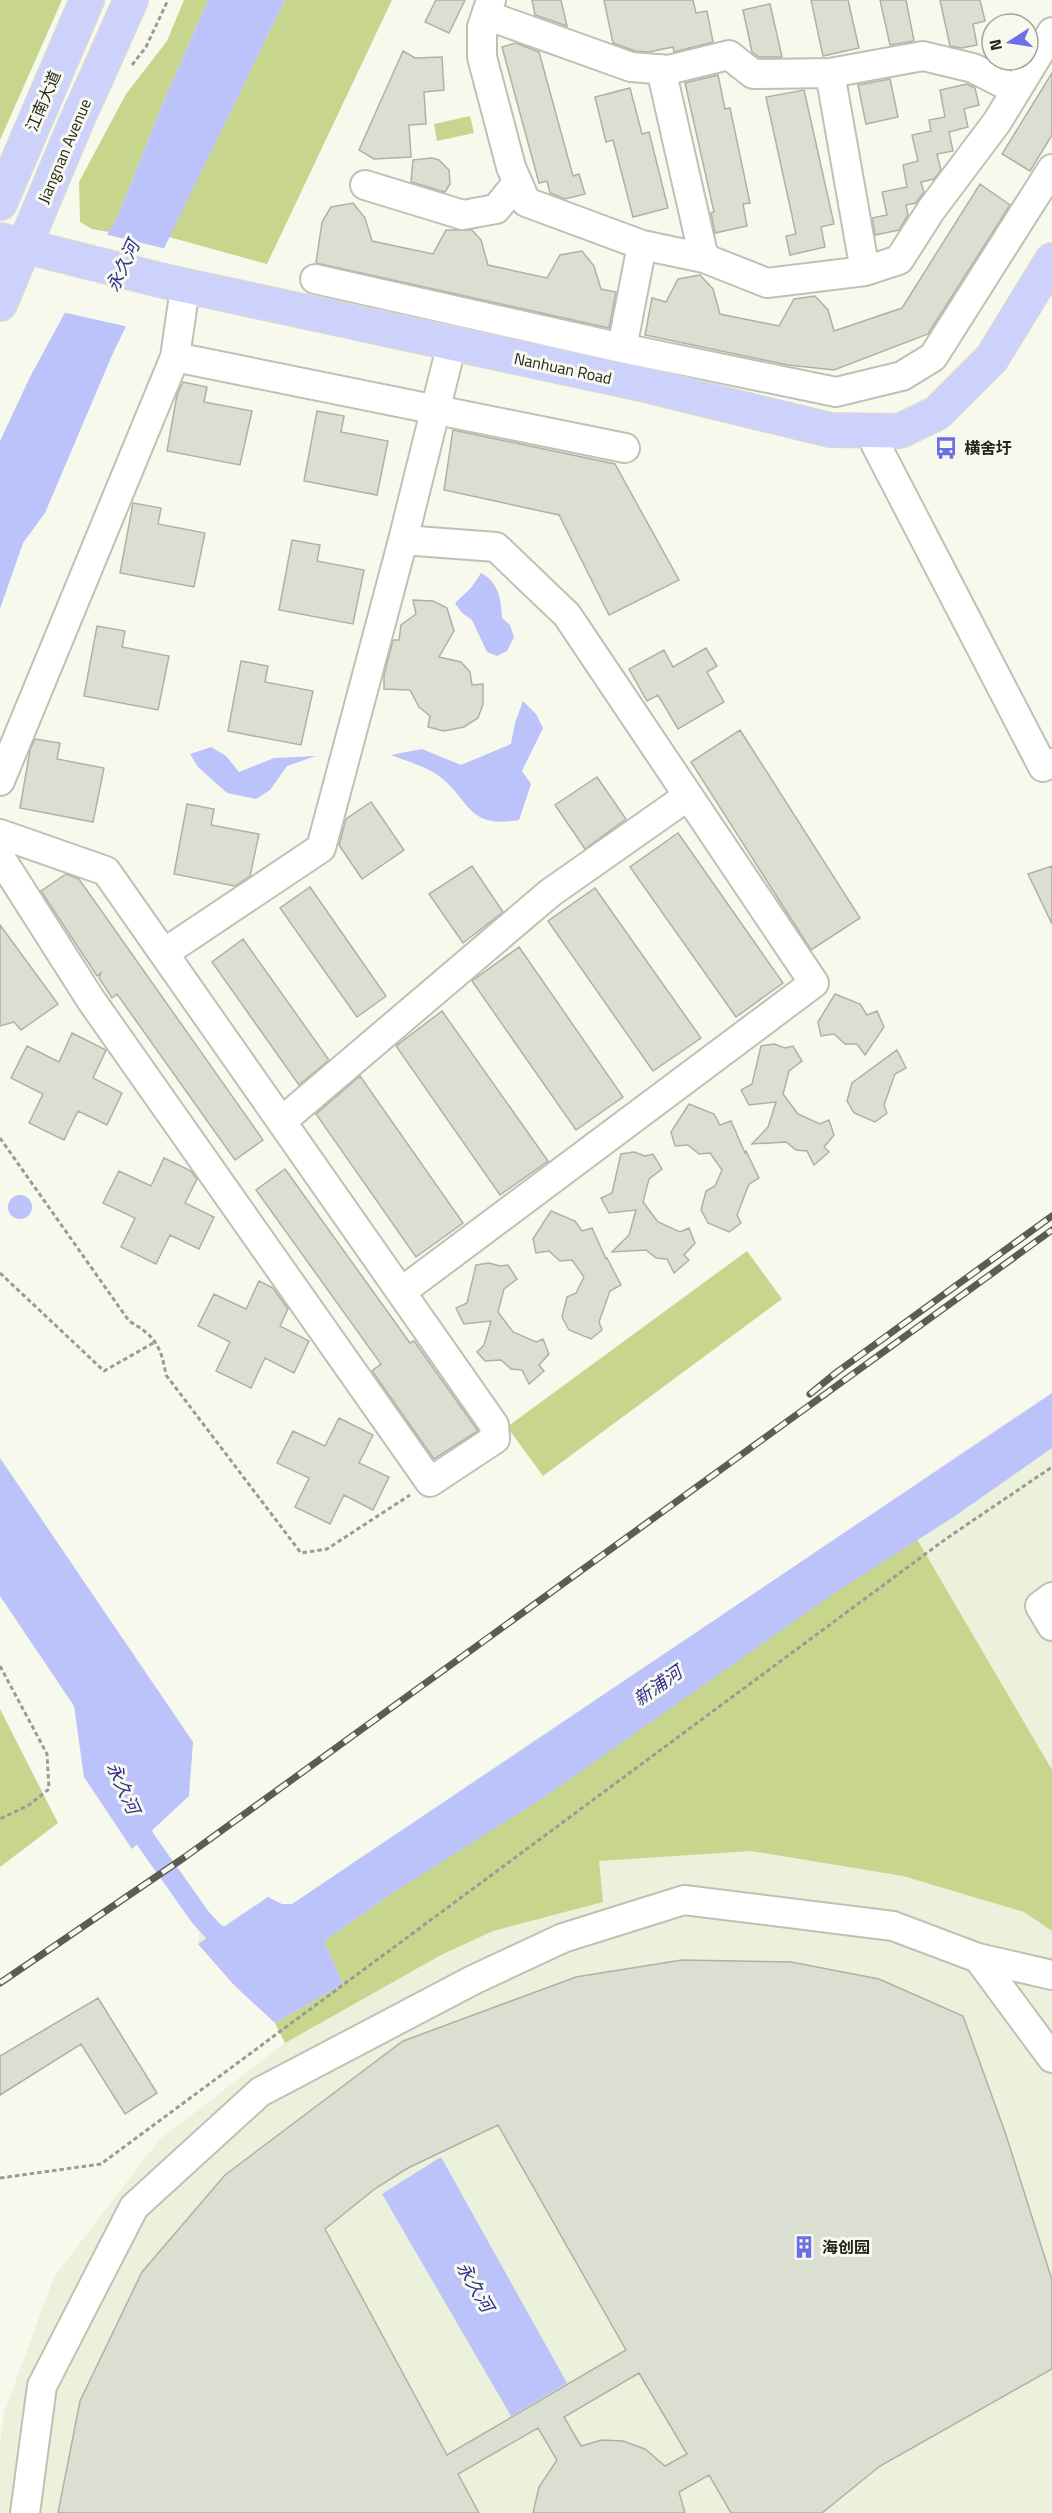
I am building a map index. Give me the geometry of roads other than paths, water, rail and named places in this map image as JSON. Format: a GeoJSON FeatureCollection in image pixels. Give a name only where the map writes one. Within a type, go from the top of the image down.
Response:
{"type":"FeatureCollection","features":[{"type":"Feature","properties":{"kind":"main road","name":"江南大道"},"geometry":{"type":"LineString","coordinates":[[0,203],[87,0]]}},
{"type":"Feature","properties":{"kind":"main road","name":"Jiangnan Avenue"},"geometry":{"type":"LineString","coordinates":[[0,304],[10,254],[131,0]]}},
{"type":"Feature","properties":{"kind":"main road","name":"Nanhuan Road"},"geometry":{"type":"LineString","coordinates":[[10,254],[173,294],[450,351],[848,446],[906,444],[962,413],[1000,372],[1052,290]]}},
{"type":"Feature","properties":{"kind":"main road","name":"Nanhuan Road"},"geometry":{"type":"LineString","coordinates":[[173,294],[641,384],[830,430],[900,431],[937,413],[992,358],[1052,260]]}},
{"type":"Feature","properties":{"kind":"street"},"geometry":{"type":"LineString","coordinates":[[1017,90],[973,68],[923,56],[830,73],[753,74],[729,55],[661,69],[631,67],[488,8],[482,27],[482,57],[511,167],[526,202],[642,245],[704,258],[767,283],[864,271],[899,260],[931,210],[997,122],[1017,90],[1052,32]]}},
{"type":"Feature","properties":{"kind":"street"},"geometry":{"type":"LineString","coordinates":[[661,69],[704,258]]}},
{"type":"Feature","properties":{"kind":"street"},"geometry":{"type":"LineString","coordinates":[[830,73],[864,271]]}},
{"type":"Feature","properties":{"kind":"street"},"geometry":{"type":"LineString","coordinates":[[315,279],[622,348],[836,392],[902,376],[933,357],[1052,169]]}},
{"type":"Feature","properties":{"kind":"street"},"geometry":{"type":"LineString","coordinates":[[365,185],[463,216],[496,209],[518,183]]}},
{"type":"Feature","properties":{"kind":"street"},"geometry":{"type":"LineString","coordinates":[[622,348],[642,245]]}},
{"type":"Feature","properties":{"kind":"street"},"geometry":{"type":"LineString","coordinates":[[0,781],[175,357],[173,294]]}},
{"type":"Feature","properties":{"kind":"street"},"geometry":{"type":"LineString","coordinates":[[164,953],[321,848],[403,540],[450,351]]}},
{"type":"Feature","properties":{"kind":"street"},"geometry":{"type":"LineString","coordinates":[[175,357],[625,448]]}},
{"type":"Feature","properties":{"kind":"street"},"geometry":{"type":"LineString","coordinates":[[876,445],[1043,767],[1052,763]]}},
{"type":"Feature","properties":{"kind":"street"},"geometry":{"type":"LineString","coordinates":[[401,1292],[814,983],[567,615],[496,547],[403,540]]}},
{"type":"Feature","properties":{"kind":"street"},"geometry":{"type":"LineString","coordinates":[[282,1121],[550,893],[688,796]]}},
{"type":"Feature","properties":{"kind":"street"},"geometry":{"type":"LineString","coordinates":[[0,834],[106,870],[494,1425],[495,1439],[430,1482],[91,1000],[0,858]]}},
{"type":"Feature","properties":{"kind":"street"},"geometry":{"type":"LineString","coordinates":[[1052,1598],[1040,1606],[1052,1626]]}},
{"type":"Feature","properties":{"kind":"street"},"geometry":{"type":"LineString","coordinates":[[25,2513],[42,2386],[134,2207],[260,2092],[473,1980],[563,1938],[684,1900],[894,1926],[978,1958],[1052,1975]]}},
{"type":"Feature","properties":{"kind":"street"},"geometry":{"type":"LineString","coordinates":[[978,1958],[1052,2058]]}},
{"type":"Feature","properties":{"kind":"water"},"geometry":{"type":"Polygon","coordinates":[[[208,0],[285,0],[113,353],[45,513],[23,543],[0,609],[0,441],[30,377],[119,213],[162,105],[208,0]]]}},
{"type":"Feature","properties":{"kind":"water"},"geometry":{"type":"Polygon","coordinates":[[[481,573],[495,587],[500,598],[502,618],[510,625],[514,637],[507,651],[497,656],[487,652],[472,620],[462,613],[455,603],[471,588],[481,573]]]}},
{"type":"Feature","properties":{"kind":"water"},"geometry":{"type":"Polygon","coordinates":[[[523,701],[536,714],[543,728],[522,771],[531,784],[519,820],[502,822],[479,816],[434,772],[391,755],[422,749],[461,765],[511,744],[523,701]]]}},
{"type":"Feature","properties":{"kind":"water"},"geometry":{"type":"Polygon","coordinates":[[[211,747],[226,756],[239,772],[274,758],[316,756],[287,766],[270,790],[256,799],[227,793],[198,767],[190,754],[211,747]]]}},
{"type":"Feature","properties":{"kind":"water"},"geometry":{"type":"Polygon","coordinates":[[[20,1195],[29,1198],[32,1207],[29,1216],[20,1219],[11,1216],[8,1207],[11,1198],[20,1195]]]}},
{"type":"Feature","properties":{"kind":"water","name":"新浦河"},"geometry":{"type":"Polygon","coordinates":[[[1052,1393],[1052,1448],[955,1516],[833,1594],[543,1798],[391,1894],[324,1941],[343,1984],[275,2023],[234,1985],[198,1944],[268,1897],[282,1904],[292,1904],[1052,1393]]]}},
{"type":"Feature","properties":{"kind":"water"},"geometry":{"type":"Polygon","coordinates":[[[0,1458],[193,1742],[189,1796],[132,1849],[84,1777],[74,1706],[0,1596],[0,1458]]]}},
{"type":"Feature","properties":{"kind":"water"},"geometry":{"type":"Polygon","coordinates":[[[441,2157],[567,2383],[511,2416],[382,2194],[441,2157]]]}},
{"type":"Feature","properties":{"kind":"waterway","name":"永久河"},"geometry":{"type":"LineString","coordinates":[[134,1814],[145,1839],[201,1918],[215,1933],[239,1945]]}},
{"type":"Feature","properties":{"kind":"railway"},"geometry":{"type":"LineString","coordinates":[[810,1394],[1052,1216]]}},
{"type":"Feature","properties":{"kind":"railway"},"geometry":{"type":"LineString","coordinates":[[0,1983],[185,1857],[1052,1230]]}},
{"type":"Feature","properties":{"kind":"place","name":"横舍圩"},"geometry":{"type":"Point","coordinates":[946,448]}},
{"type":"Feature","properties":{"kind":"place","name":"海创园"},"geometry":{"type":"Point","coordinates":[804,2247]}}]}
